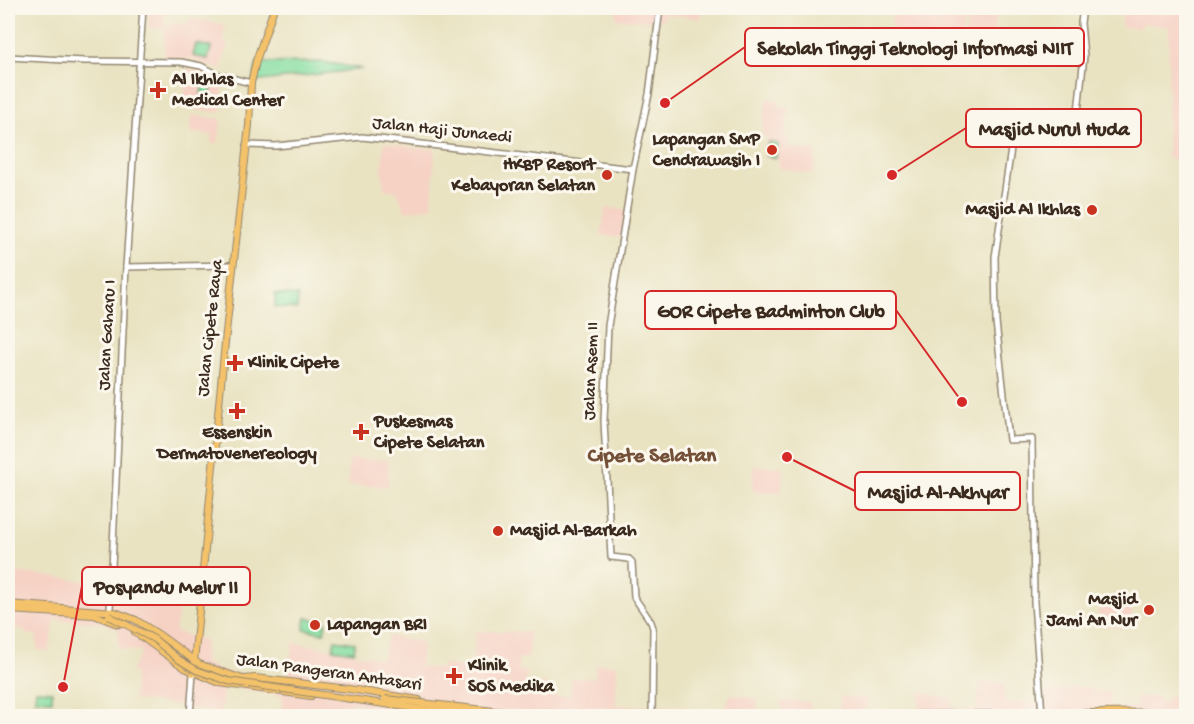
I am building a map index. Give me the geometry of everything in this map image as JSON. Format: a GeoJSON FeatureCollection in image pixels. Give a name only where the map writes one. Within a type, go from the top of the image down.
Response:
{"type":"FeatureCollection","features":[{"type":"Feature","properties":{"kind":"main road","name":"Jalan Cipete Raya"},"geometry":{"type":"LineString","coordinates":[[193,673],[196,661],[251,82],[274,8]]}},
{"type":"Feature","properties":{"kind":"main road","name":"Jalan Pangeran Antasari"},"geometry":{"type":"LineString","coordinates":[[8,604],[110,613],[136,620],[196,661],[244,680],[255,678],[349,689],[516,714],[592,717]]}},
{"type":"Feature","properties":{"kind":"main road","name":"Jalan Pangeran Antasari"},"geometry":{"type":"LineString","coordinates":[[8,610],[94,615],[111,620],[141,635],[193,673],[220,683],[475,717]]}},
{"type":"Feature","properties":{"kind":"main road"},"geometry":{"type":"LineString","coordinates":[[94,615],[110,613],[154,639],[178,659],[196,670],[228,681],[412,708],[500,717]]}},
{"type":"Feature","properties":{"kind":"main road"},"geometry":{"type":"LineString","coordinates":[[244,680],[412,704],[540,717]]}},
{"type":"Feature","properties":{"kind":"main road"},"geometry":{"type":"LineString","coordinates":[[810,717],[1186,713]]}},
{"type":"Feature","properties":{"kind":"main road"},"geometry":{"type":"LineString","coordinates":[[1091,717],[1186,713]]}},
{"type":"Feature","properties":{"kind":"street","name":"Jalan Gaharu I"},"geometry":{"type":"LineString","coordinates":[[110,613],[126,267],[143,8]]}},
{"type":"Feature","properties":{"kind":"street","name":"Jalan Asem II"},"geometry":{"type":"LineString","coordinates":[[652,717],[653,628],[634,597],[633,562],[629,559],[611,557],[604,421],[608,326],[633,169],[649,94],[660,8]]}},
{"type":"Feature","properties":{"kind":"street"},"geometry":{"type":"LineString","coordinates":[[1042,715],[1034,602],[1032,440],[1009,440],[996,332],[995,257],[1012,142],[1062,140],[1073,136],[1076,130],[1084,56],[1081,33],[1083,8]]}},
{"type":"Feature","properties":{"kind":"street"},"geometry":{"type":"LineString","coordinates":[[8,57],[84,61],[184,62],[201,66],[219,75],[251,82]]}},
{"type":"Feature","properties":{"kind":"street","name":"Jalan Haji Junaedi"},"geometry":{"type":"LineString","coordinates":[[246,145],[276,146],[362,137],[633,169]]}},
{"type":"Feature","properties":{"kind":"street"},"geometry":{"type":"LineString","coordinates":[[126,267],[233,266]]}},
{"type":"Feature","properties":{"kind":"street"},"geometry":{"type":"LineString","coordinates":[[190,717],[193,673]]}},
{"type":"Feature","properties":{"kind":"shaded area"},"geometry":{"type":"Polygon","coordinates":[[[148,8],[164,8],[164,29],[149,28],[148,8]]]}},
{"type":"Feature","properties":{"kind":"shaded area"},"geometry":{"type":"Polygon","coordinates":[[[616,8],[702,8],[700,20],[687,16],[664,15],[663,21],[616,19],[616,8]]]}},
{"type":"Feature","properties":{"kind":"shaded area"},"geometry":{"type":"Polygon","coordinates":[[[886,8],[968,8],[960,41],[936,39],[930,68],[889,62],[893,9],[886,8]]]}},
{"type":"Feature","properties":{"kind":"shaded area"},"geometry":{"type":"Polygon","coordinates":[[[970,8],[998,8],[992,44],[964,39],[970,8]]]}},
{"type":"Feature","properties":{"kind":"shaded area"},"geometry":{"type":"Polygon","coordinates":[[[1123,8],[1186,8],[1186,159],[1171,160],[1167,157],[1169,27],[1143,23],[1141,28],[1121,27],[1123,8]]]}},
{"type":"Feature","properties":{"kind":"shaded area"},"geometry":{"type":"Polygon","coordinates":[[[189,18],[225,25],[223,41],[228,43],[220,70],[192,59],[164,58],[165,25],[171,25],[173,22],[188,25],[189,18]]]}},
{"type":"Feature","properties":{"kind":"shaded area"},"geometry":{"type":"Polygon","coordinates":[[[187,68],[224,77],[221,113],[183,108],[187,68]]]}},
{"type":"Feature","properties":{"kind":"shaded area"},"geometry":{"type":"Polygon","coordinates":[[[767,99],[779,101],[779,107],[789,108],[784,136],[789,138],[787,147],[816,151],[813,174],[778,168],[779,160],[763,157],[767,137],[762,136],[767,99]]]}},
{"type":"Feature","properties":{"kind":"shaded area"},"geometry":{"type":"Polygon","coordinates":[[[192,115],[221,119],[218,144],[211,143],[212,135],[190,133],[192,115]]]}},
{"type":"Feature","properties":{"kind":"shaded area"},"geometry":{"type":"Polygon","coordinates":[[[384,142],[435,149],[432,207],[405,211],[397,191],[384,189],[382,171],[384,142]]]}},
{"type":"Feature","properties":{"kind":"shaded area"},"geometry":{"type":"Polygon","coordinates":[[[606,207],[627,211],[622,238],[601,235],[606,207]]]}},
{"type":"Feature","properties":{"kind":"shaded area"},"geometry":{"type":"Polygon","coordinates":[[[349,459],[389,460],[388,486],[348,485],[349,459]]]}},
{"type":"Feature","properties":{"kind":"shaded area"},"geometry":{"type":"Polygon","coordinates":[[[753,466],[783,467],[782,492],[753,492],[753,466]]]}},
{"type":"Feature","properties":{"kind":"shaded area"},"geometry":{"type":"Polygon","coordinates":[[[10,571],[91,582],[93,574],[165,582],[161,606],[179,611],[175,632],[205,640],[204,662],[220,671],[287,681],[293,642],[382,659],[388,636],[422,642],[420,667],[441,669],[442,664],[472,668],[476,631],[530,632],[528,658],[518,659],[518,671],[527,672],[525,684],[548,684],[548,696],[570,696],[571,678],[595,678],[596,664],[617,664],[616,705],[689,707],[690,715],[721,715],[731,694],[757,699],[758,716],[415,716],[403,713],[401,716],[359,716],[363,705],[351,703],[345,716],[337,714],[335,716],[280,716],[283,696],[224,686],[220,713],[133,700],[135,674],[131,671],[142,651],[119,649],[118,629],[102,623],[55,619],[49,652],[37,650],[37,635],[25,634],[24,629],[8,628],[10,571]]]}},
{"type":"Feature","properties":{"kind":"shaded area"},"geometry":{"type":"Polygon","coordinates":[[[1099,604],[1132,607],[1130,628],[1097,625],[1099,604]]]}},
{"type":"Feature","properties":{"kind":"shaded area"},"geometry":{"type":"Polygon","coordinates":[[[980,681],[1004,683],[1005,703],[1046,703],[1045,692],[1070,687],[1091,687],[1091,692],[1110,691],[1110,707],[1136,707],[1137,697],[1158,697],[1157,702],[1166,702],[1167,696],[1186,696],[1186,716],[783,716],[781,701],[811,702],[811,714],[840,714],[841,696],[867,699],[866,713],[919,711],[920,692],[952,699],[952,708],[976,711],[980,681]]]}},
{"type":"Feature","properties":{"kind":"green space"},"geometry":{"type":"Polygon","coordinates":[[[196,44],[211,47],[208,59],[193,56],[196,44]]]}},
{"type":"Feature","properties":{"kind":"green space"},"geometry":{"type":"Polygon","coordinates":[[[323,62],[362,69],[253,82],[257,63],[323,62]]]}},
{"type":"Feature","properties":{"kind":"green space"},"geometry":{"type":"Polygon","coordinates":[[[203,81],[212,82],[210,98],[201,97],[203,81]]]}},
{"type":"Feature","properties":{"kind":"green space","name":"Lapangan SMP Cendrawasih I"},"geometry":{"type":"Polygon","coordinates":[[[768,142],[778,144],[776,158],[766,156],[768,142]]]}},
{"type":"Feature","properties":{"kind":"green space"},"geometry":{"type":"Polygon","coordinates":[[[275,294],[298,296],[297,309],[275,307],[275,294]]]}},
{"type":"Feature","properties":{"kind":"green space","name":"Lapangan BRI"},"geometry":{"type":"Polygon","coordinates":[[[306,618],[326,622],[324,633],[304,629],[306,618]]]}},
{"type":"Feature","properties":{"kind":"green space"},"geometry":{"type":"Polygon","coordinates":[[[335,640],[355,643],[354,652],[333,649],[335,640]]]}},
{"type":"Feature","properties":{"kind":"green space"},"geometry":{"type":"Polygon","coordinates":[[[36,690],[52,691],[52,700],[35,699],[36,690]]]}},
{"type":"Feature","properties":{"kind":"place","name":"Al Ikhlas Medical Center"},"geometry":{"type":"Point","coordinates":[158,90]}},
{"type":"Feature","properties":{"kind":"place","name":"Sekolah Tinggi Teknologi Informasi NIIT"},"geometry":{"type":"Point","coordinates":[665,103]}},
{"type":"Feature","properties":{"kind":"place","name":"Lapangan SMP Cendrawasih I"},"geometry":{"type":"Point","coordinates":[772,150]}},
{"type":"Feature","properties":{"kind":"place","name":"HKBP Resort Kebayoran Selatan"},"geometry":{"type":"Point","coordinates":[607,175]}},
{"type":"Feature","properties":{"kind":"place","name":"Masjid Nurul Huda"},"geometry":{"type":"Point","coordinates":[892,175]}},
{"type":"Feature","properties":{"kind":"place","name":"Masjid Al Ikhlas"},"geometry":{"type":"Point","coordinates":[1092,210]}},
{"type":"Feature","properties":{"kind":"place","name":"Klinik Cipete"},"geometry":{"type":"Point","coordinates":[235,363]}},
{"type":"Feature","properties":{"kind":"place","name":"GOR Cipete Badminton Club"},"geometry":{"type":"Point","coordinates":[962,402]}},
{"type":"Feature","properties":{"kind":"place","name":"Essenskin Dermatovenereology"},"geometry":{"type":"Point","coordinates":[237,411]}},
{"type":"Feature","properties":{"kind":"place","name":"Puskesmas Cipete Selatan"},"geometry":{"type":"Point","coordinates":[361,432]}},
{"type":"Feature","properties":{"kind":"place","name":"Masjid Al-Akhyar"},"geometry":{"type":"Point","coordinates":[787,457]}},
{"type":"Feature","properties":{"kind":"place","name":"Masjid Al-Barkah"},"geometry":{"type":"Point","coordinates":[498,531]}},
{"type":"Feature","properties":{"kind":"place","name":"Masjid Jami An Nur"},"geometry":{"type":"Point","coordinates":[1149,610]}},
{"type":"Feature","properties":{"kind":"place","name":"Lapangan BRI"},"geometry":{"type":"Point","coordinates":[315,625]}},
{"type":"Feature","properties":{"kind":"place","name":"Klinik SOS Medika"},"geometry":{"type":"Point","coordinates":[454,676]}},
{"type":"Feature","properties":{"kind":"place","name":"Posyandu Melur II"},"geometry":{"type":"Point","coordinates":[63,687]}},
{"type":"Feature","properties":{"kind":"district","name":"Cipete Selatan"},"geometry":{"type":"Point","coordinates":[652,457]}}]}
